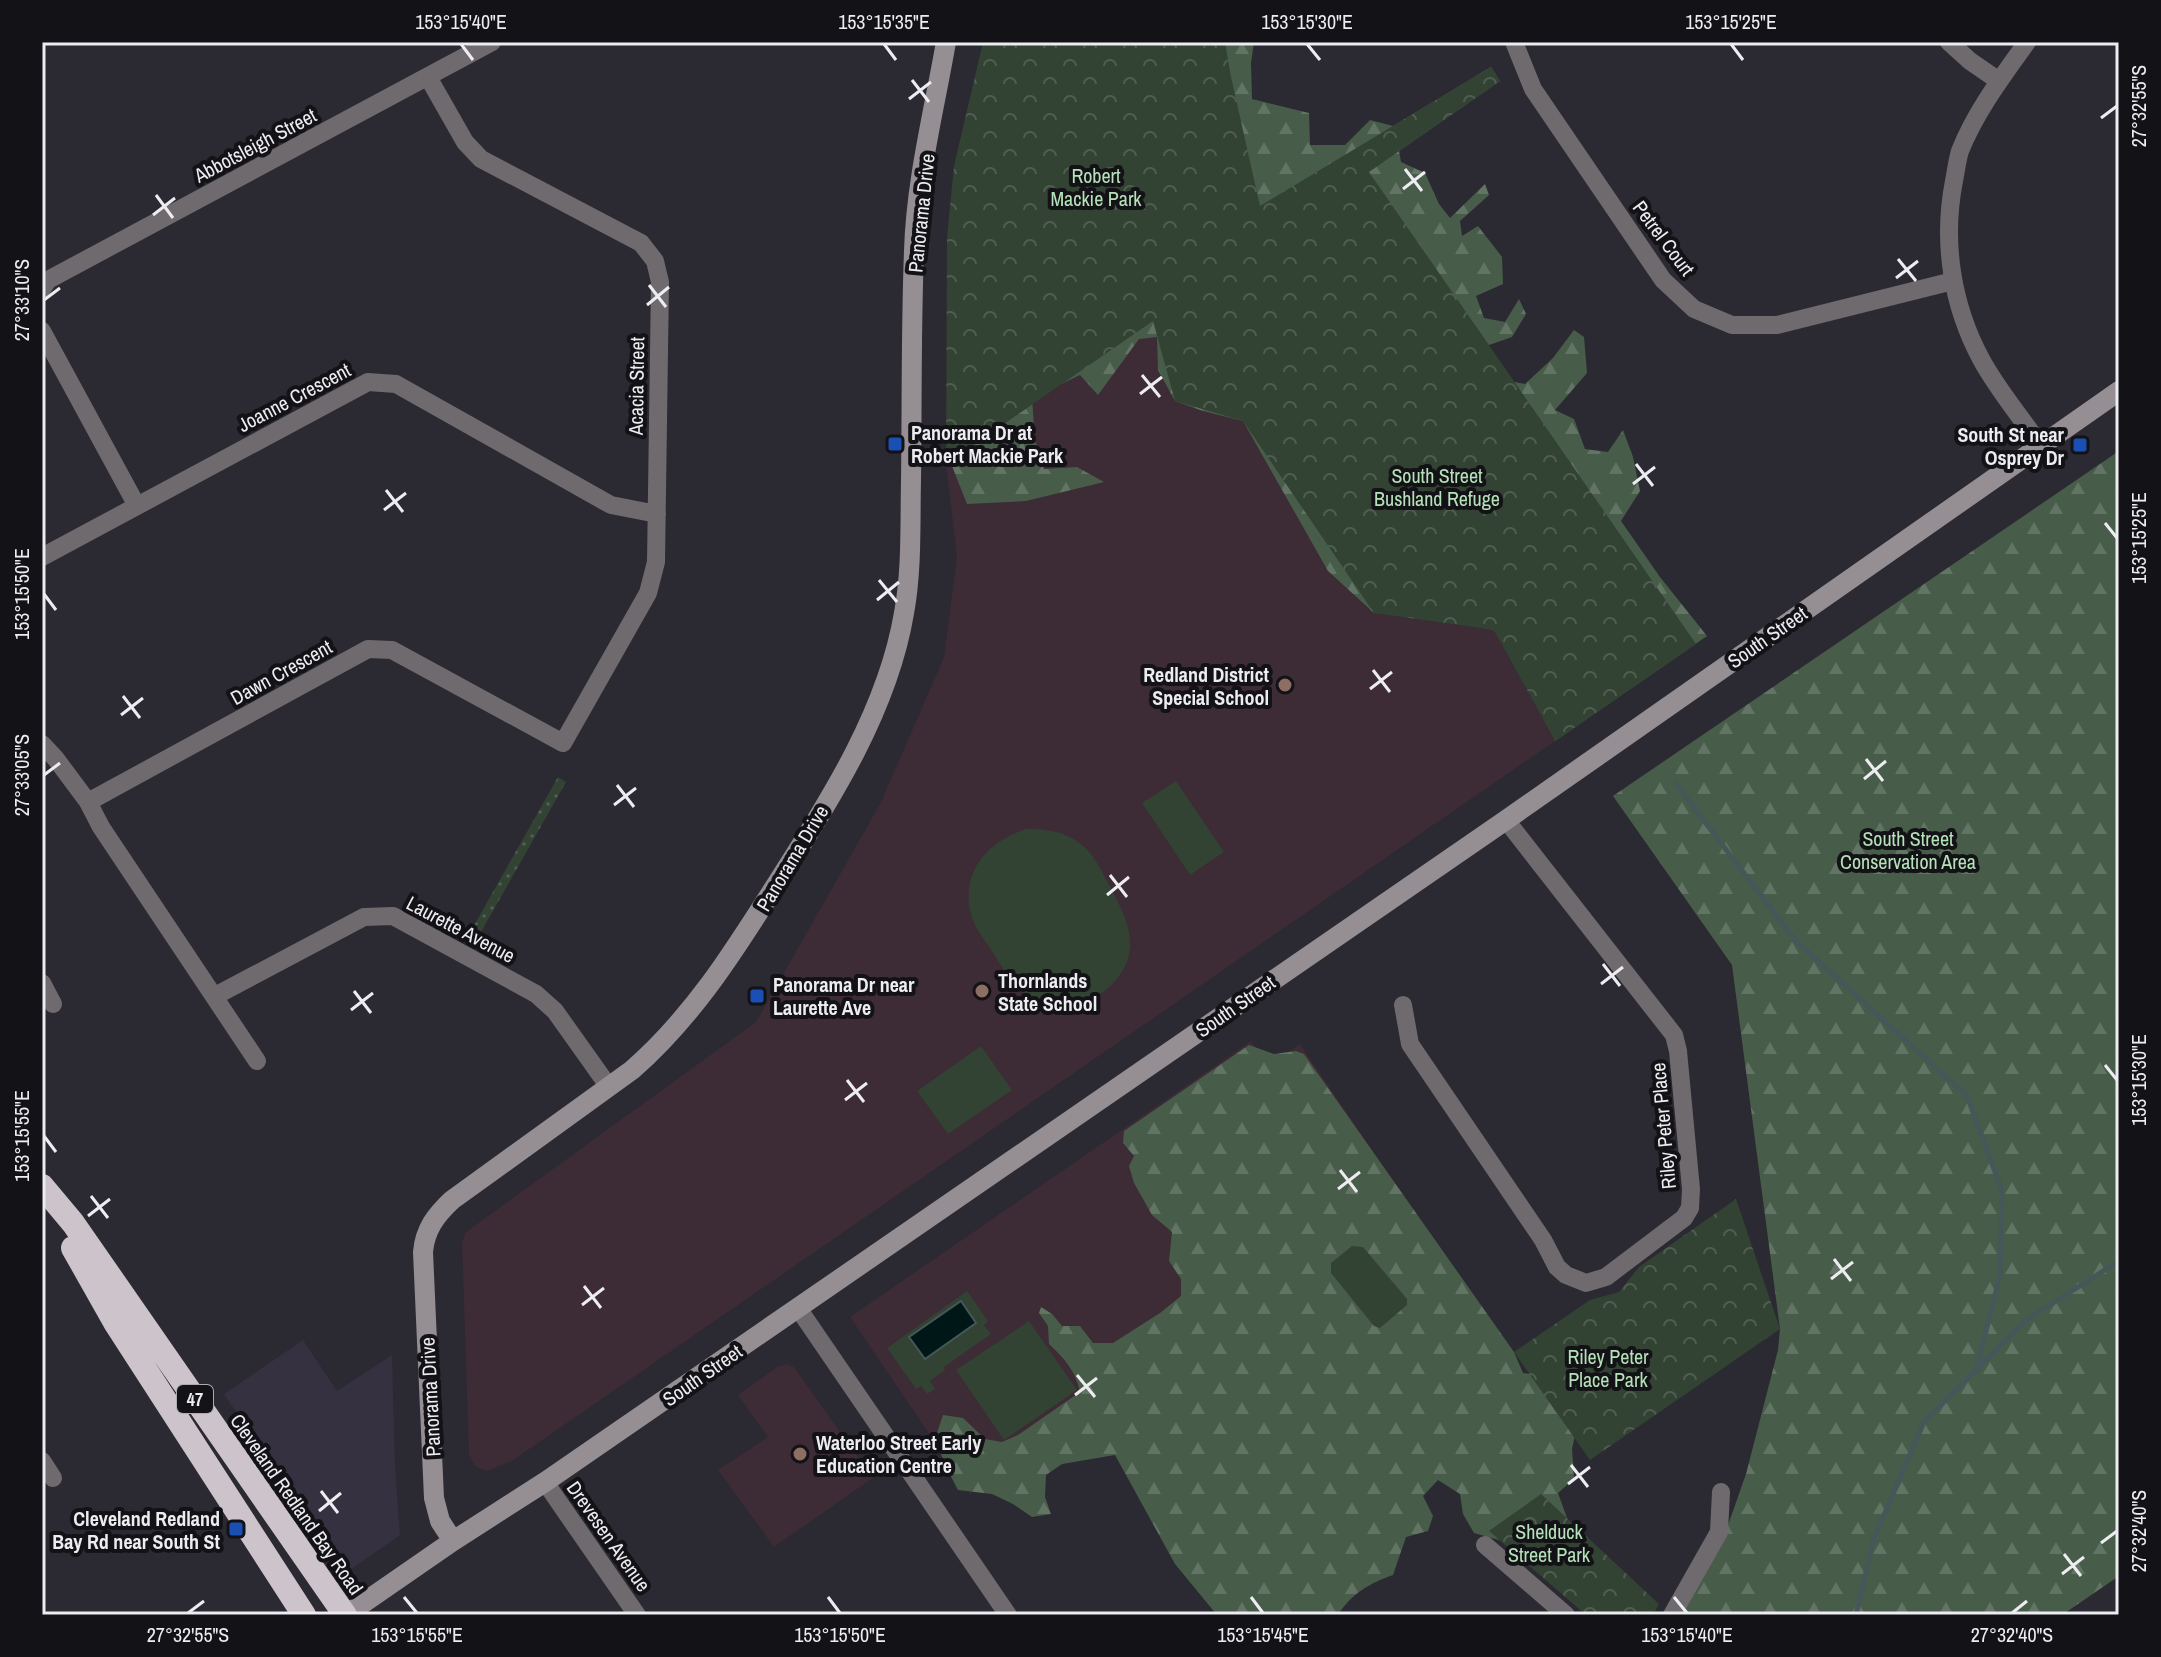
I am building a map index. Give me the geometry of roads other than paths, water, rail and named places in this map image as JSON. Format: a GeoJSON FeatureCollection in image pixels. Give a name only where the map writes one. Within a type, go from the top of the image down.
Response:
{"type":"FeatureCollection","features":[{"type":"Feature","properties":{"kind":"highway","name":"Cleveland Redland Bay Road"},"geometry":{"type":"LineString","coordinates":[[42,1189],[116,1324],[304,1615]]}},
{"type":"Feature","properties":{"kind":"highway","name":"Cleveland Redland Bay Road"},"geometry":{"type":"LineString","coordinates":[[42,1189],[73,1223],[346,1615]]}},
{"type":"Feature","properties":{"kind":"street","name":"Abbotsleigh Street"},"geometry":{"type":"LineString","coordinates":[[42,289],[48,280],[492,42]]}},
{"type":"Feature","properties":{"kind":"street","name":"Panorama Drive"},"geometry":{"type":"LineString","coordinates":[[453,1541],[440,1521],[434,1498],[423,1252],[432,1223],[452,1200],[653,1052],[691,1011],[725,966],[811,830],[867,729],[890,669],[904,613],[910,553],[916,221],[946,42]]}},
{"type":"Feature","properties":{"kind":"street","name":"Petrel Court"},"geometry":{"type":"LineString","coordinates":[[1514,42],[1533,89],[1663,280],[1694,309],[1732,325],[1777,325],[1953,281]]}},
{"type":"Feature","properties":{"kind":"street"},"geometry":{"type":"LineString","coordinates":[[1949,42],[1999,81]]}},
{"type":"Feature","properties":{"kind":"street"},"geometry":{"type":"LineString","coordinates":[[2027,42],[1978,113],[1959,154],[1950,200],[1949,243],[1953,281],[1964,323],[1982,361],[2040,445]]}},
{"type":"Feature","properties":{"kind":"street","name":"Acacia Street"},"geometry":{"type":"LineString","coordinates":[[428,77],[465,142],[481,159],[641,243],[655,261],[660,282],[656,562],[648,593],[563,743]]}},
{"type":"Feature","properties":{"kind":"street"},"geometry":{"type":"LineString","coordinates":[[42,331],[137,506]]}},
{"type":"Feature","properties":{"kind":"street","name":"Joanne Crescent"},"geometry":{"type":"LineString","coordinates":[[42,557],[368,382],[396,384],[611,505],[657,514]]}},
{"type":"Feature","properties":{"kind":"street","name":"South Street"},"geometry":{"type":"LineString","coordinates":[[346,1615],[545,1482],[1506,820],[2119,391]]}},
{"type":"Feature","properties":{"kind":"street","name":"Dawn Crescent"},"geometry":{"type":"LineString","coordinates":[[88,802],[368,649],[392,650],[563,743]]}},
{"type":"Feature","properties":{"kind":"street"},"geometry":{"type":"LineString","coordinates":[[42,744],[88,802],[101,827],[257,1061]]}},
{"type":"Feature","properties":{"kind":"street","name":"Riley Peter Place"},"geometry":{"type":"LineString","coordinates":[[1403,1005],[1410,1044],[1543,1240],[1557,1267],[1566,1275],[1586,1283],[1606,1277],[1684,1218],[1690,1208],[1691,1189],[1674,1035],[1506,820]]}},
{"type":"Feature","properties":{"kind":"street","name":"Laurette Avenue"},"geometry":{"type":"LineString","coordinates":[[215,996],[364,917],[393,916],[536,994],[555,1011],[609,1087]]}},
{"type":"Feature","properties":{"kind":"street"},"geometry":{"type":"LineString","coordinates":[[42,983],[53,1004]]}},
{"type":"Feature","properties":{"kind":"street"},"geometry":{"type":"LineString","coordinates":[[798,1308],[1008,1615]]}},
{"type":"Feature","properties":{"kind":"street"},"geometry":{"type":"LineString","coordinates":[[42,1461],[53,1478]]}},
{"type":"Feature","properties":{"kind":"street","name":"Drevesen Avenue"},"geometry":{"type":"LineString","coordinates":[[545,1482],[637,1615]]}},
{"type":"Feature","properties":{"kind":"street"},"geometry":{"type":"LineString","coordinates":[[1672,1615],[1719,1532],[1721,1492]]}},
{"type":"Feature","properties":{"kind":"street"},"geometry":{"type":"LineString","coordinates":[[1485,1545],[1566,1615]]}},
{"type":"Feature","properties":{"kind":"waterway"},"geometry":{"type":"LineString","coordinates":[[1676,784],[1795,940],[1967,1096],[2002,1191],[2000,1275],[1976,1371]]}},
{"type":"Feature","properties":{"kind":"waterway"},"geometry":{"type":"LineString","coordinates":[[1856,1615],[1874,1538],[1924,1422],[2026,1320],[2119,1261]]}},
{"type":"Feature","properties":{"kind":"place","name":"Panorama Dr at Robert Mackie Park"},"geometry":{"type":"Point","coordinates":[895,444]}},
{"type":"Feature","properties":{"kind":"place","name":"South St near Osprey Dr"},"geometry":{"type":"Point","coordinates":[2080,445]}},
{"type":"Feature","properties":{"kind":"place","name":"Redland District Special School"},"geometry":{"type":"Point","coordinates":[1285,685]}},
{"type":"Feature","properties":{"kind":"place","name":"Thornlands State School"},"geometry":{"type":"Point","coordinates":[982,991]}},
{"type":"Feature","properties":{"kind":"place","name":"Panorama Dr near Laurette Ave"},"geometry":{"type":"Point","coordinates":[757,996]}},
{"type":"Feature","properties":{"kind":"place","name":"Waterloo Street Early Education Centre"},"geometry":{"type":"Point","coordinates":[800,1454]}},
{"type":"Feature","properties":{"kind":"place","name":"Cleveland Redland Bay Rd near South St"},"geometry":{"type":"Point","coordinates":[236,1529]}},
{"type":"Feature","properties":{"kind":"park label","name":"Robert Mackie Park"},"geometry":{"type":"Point","coordinates":[1096,186]}},
{"type":"Feature","properties":{"kind":"park label","name":"South Street Bushland Refuge"},"geometry":{"type":"Point","coordinates":[1437,486]}},
{"type":"Feature","properties":{"kind":"park label","name":"South Street Conservation Area"},"geometry":{"type":"Point","coordinates":[1908,850]}},
{"type":"Feature","properties":{"kind":"park label","name":"Riley Peter Place Park"},"geometry":{"type":"Point","coordinates":[1608,1368]}},
{"type":"Feature","properties":{"kind":"park label","name":"Shelduck Street Park"},"geometry":{"type":"Point","coordinates":[1549,1542]}}]}
